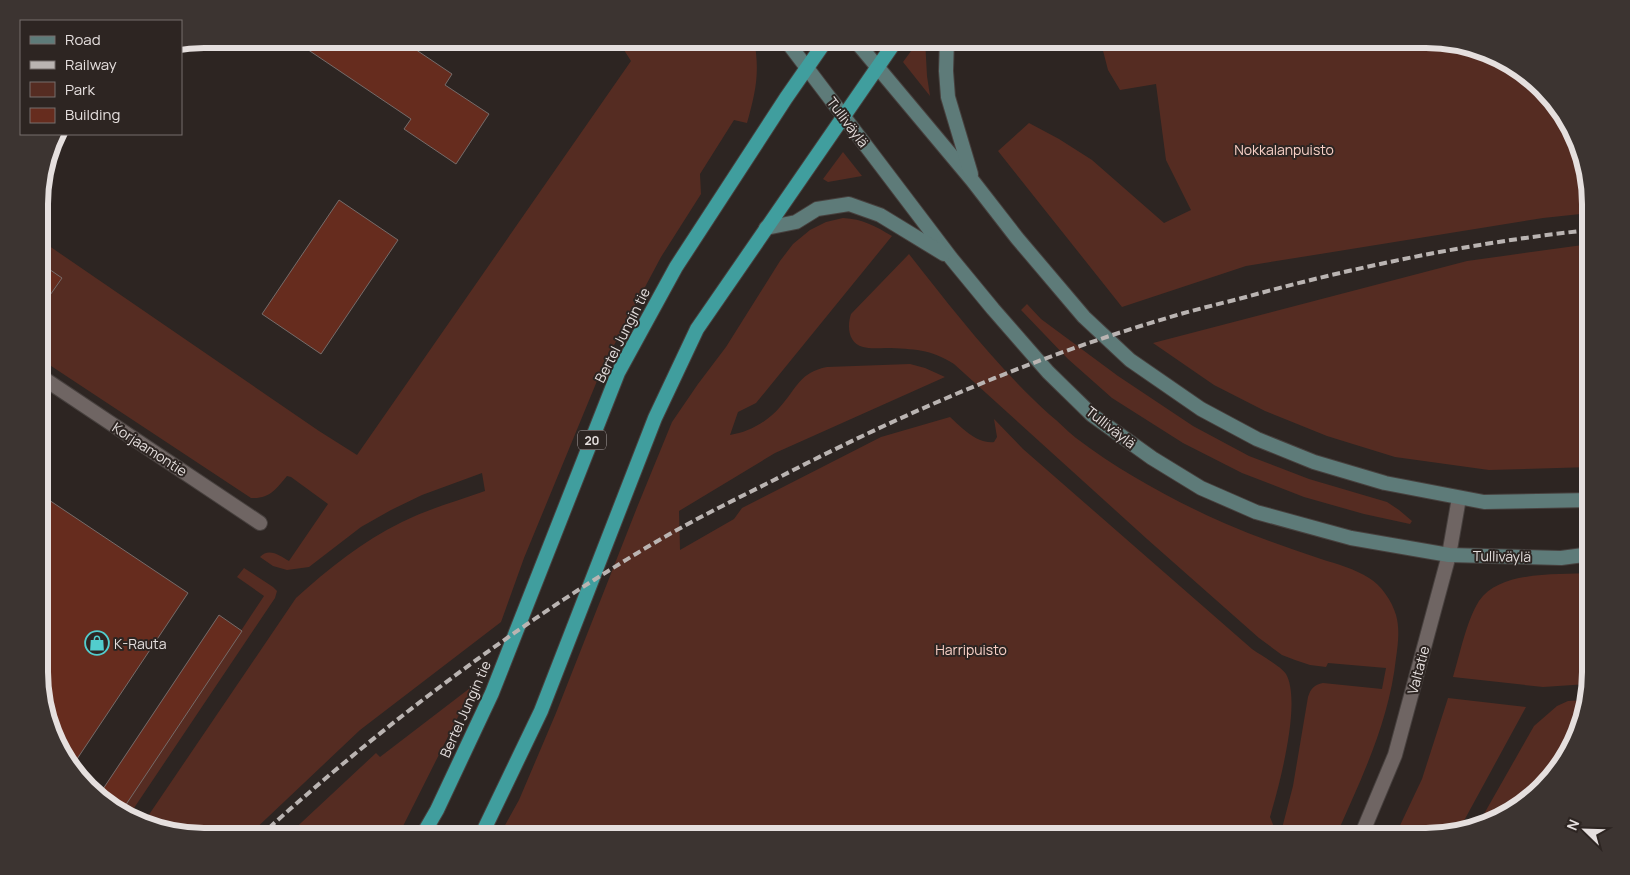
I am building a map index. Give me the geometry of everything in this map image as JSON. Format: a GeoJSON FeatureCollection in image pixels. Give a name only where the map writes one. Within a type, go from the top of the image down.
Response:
{"type":"FeatureCollection","features":[{"type":"Feature","properties":{"kind":"highway","name":"Bertel Jungin tie"},"geometry":{"type":"LineString","coordinates":[[427,828],[492,694],[618,373],[676,266],[821,48]]}},
{"type":"Feature","properties":{"kind":"highway"},"geometry":{"type":"LineString","coordinates":[[485,828],[541,711],[661,404],[697,329],[891,48]]}},
{"type":"Feature","properties":{"kind":"main road","name":"Tulliväylä"},"geometry":{"type":"LineString","coordinates":[[792,48],[951,258],[1048,372],[1092,415],[1152,458],[1201,488],[1256,512],[1351,538],[1449,555],[1561,558],[1582,555]]}},
{"type":"Feature","properties":{"kind":"main road"},"geometry":{"type":"LineString","coordinates":[[861,48],[1084,318],[1130,360],[1201,409],[1257,439],[1314,462],[1385,483],[1484,502],[1582,500]]}},
{"type":"Feature","properties":{"kind":"main road"},"geometry":{"type":"LineString","coordinates":[[947,48],[948,97],[972,180]]}},
{"type":"Feature","properties":{"kind":"main road"},"geometry":{"type":"LineString","coordinates":[[766,228],[796,222],[817,210],[849,204],[880,215],[951,258]]}},
{"type":"Feature","properties":{"kind":"street","name":"Korjaamontie"},"geometry":{"type":"LineString","coordinates":[[48,381],[260,523]]}},
{"type":"Feature","properties":{"kind":"street","name":"Valtatie"},"geometry":{"type":"LineString","coordinates":[[1365,827],[1396,755],[1449,555],[1459,498]]}},
{"type":"Feature","properties":{"kind":"green space"},"geometry":{"type":"Polygon","coordinates":[[[623,48],[756,48],[757,72],[753,101],[747,123],[734,120],[700,174],[701,194],[661,257],[604,364],[524,558],[501,622],[360,730],[256,828],[204,828],[173,825],[148,817],[296,598],[346,556],[373,538],[422,513],[485,491],[482,473],[422,495],[391,510],[361,527],[309,567],[287,570],[273,566],[260,557],[263,554],[271,553],[289,561],[328,504],[287,476],[268,495],[251,498],[48,364],[48,245],[357,455],[631,61],[623,48]]]}},
{"type":"Feature","properties":{"kind":"green space"},"geometry":{"type":"Polygon","coordinates":[[[913,48],[925,48],[930,96],[903,62],[913,48]]]}},
{"type":"Feature","properties":{"kind":"green space","name":"Nokkalanpuisto"},"geometry":{"type":"Polygon","coordinates":[[[1102,48],[1426,48],[1457,50],[1477,56],[1513,74],[1529,86],[1556,117],[1566,135],[1577,163],[1581,183],[1582,214],[1543,218],[1246,266],[1122,307],[998,151],[1029,123],[1092,160],[1164,223],[1191,210],[1166,160],[1156,84],[1120,90],[1108,70],[1102,48]]]}},
{"type":"Feature","properties":{"kind":"green space"},"geometry":{"type":"Polygon","coordinates":[[[843,152],[862,176],[828,182],[823,179],[843,152]]]}},
{"type":"Feature","properties":{"kind":"green space","name":"Harripuisto"},"geometry":{"type":"Polygon","coordinates":[[[843,218],[857,220],[892,236],[756,403],[738,412],[730,435],[751,429],[763,422],[780,407],[805,377],[818,369],[827,367],[910,364],[945,377],[775,453],[679,511],[680,550],[734,519],[742,508],[881,437],[950,417],[976,438],[994,442],[997,437],[994,419],[1023,449],[1252,649],[1275,664],[1286,674],[1292,704],[1283,766],[1270,817],[1274,827],[504,828],[519,800],[556,713],[672,422],[726,347],[780,261],[793,244],[810,230],[826,222],[843,218]]]}},
{"type":"Feature","properties":{"kind":"green space"},"geometry":{"type":"Polygon","coordinates":[[[1582,245],[1582,467],[1489,470],[1395,457],[1327,436],[1265,411],[1214,385],[1153,343],[1467,261],[1582,245]]]}},
{"type":"Feature","properties":{"kind":"green space"},"geometry":{"type":"Polygon","coordinates":[[[909,254],[976,338],[1012,377],[1069,432],[1093,450],[1147,485],[1185,505],[1248,533],[1346,567],[1364,575],[1378,585],[1389,599],[1396,615],[1398,626],[1392,682],[1381,727],[1340,827],[1282,827],[1293,786],[1308,697],[1313,687],[1323,683],[1382,689],[1386,668],[1328,663],[1326,667],[1310,665],[1282,655],[1259,638],[1147,539],[954,364],[937,355],[922,351],[869,348],[858,345],[850,334],[851,314],[909,254]]]}},
{"type":"Feature","properties":{"kind":"green space"},"geometry":{"type":"Polygon","coordinates":[[[1027,304],[1041,319],[1118,376],[1193,426],[1249,456],[1309,479],[1387,502],[1412,521],[1410,524],[1364,514],[1304,497],[1242,473],[1183,443],[1112,398],[1068,359],[1021,310],[1027,304]]]}},
{"type":"Feature","properties":{"kind":"green space"},"geometry":{"type":"Polygon","coordinates":[[[244,568],[273,587],[277,591],[275,598],[133,810],[125,806],[264,596],[237,577],[244,568]]]}},
{"type":"Feature","properties":{"kind":"green space"},"geometry":{"type":"Polygon","coordinates":[[[1582,573],[1581,684],[1543,687],[1453,677],[1474,609],[1488,591],[1515,579],[1582,573]]]}},
{"type":"Feature","properties":{"kind":"green space"},"geometry":{"type":"Polygon","coordinates":[[[474,685],[402,828],[296,828],[376,753],[380,757],[474,685]]]}},
{"type":"Feature","properties":{"kind":"green space"},"geometry":{"type":"Polygon","coordinates":[[[1448,698],[1526,707],[1463,823],[1437,827],[1399,827],[1422,779],[1448,698]]]}},
{"type":"Feature","properties":{"kind":"green space"},"geometry":{"type":"Polygon","coordinates":[[[1580,700],[1574,722],[1556,758],[1529,789],[1513,801],[1483,817],[1534,726],[1557,706],[1568,701],[1580,700]]]}},
{"type":"Feature","properties":{"kind":"building"},"geometry":{"type":"Polygon","coordinates":[[[305,48],[413,48],[452,74],[445,85],[489,114],[456,164],[404,129],[411,119],[305,48]]]}},
{"type":"Feature","properties":{"kind":"building"},"geometry":{"type":"Polygon","coordinates":[[[339,200],[398,240],[321,354],[262,314],[339,200]]]}},
{"type":"Feature","properties":{"kind":"building"},"geometry":{"type":"Polygon","coordinates":[[[48,268],[62,278],[48,298],[48,268]]]}},
{"type":"Feature","properties":{"kind":"building","name":"K-Rauta"},"geometry":{"type":"Polygon","coordinates":[[[48,499],[188,593],[76,761],[68,750],[59,731],[49,692],[48,499]]]}},
{"type":"Feature","properties":{"kind":"building","name":"K-Rauta"},"geometry":{"type":"Polygon","coordinates":[[[219,615],[242,631],[125,806],[103,790],[219,615]]]}},
{"type":"Feature","properties":{"kind":"railway"},"geometry":{"type":"LineString","coordinates":[[269,828],[352,756],[447,681],[496,645],[597,578],[664,537],[711,512],[821,456],[917,411],[1066,351],[1196,310],[1331,275],[1417,256],[1503,241],[1582,231]]}},
{"type":"Feature","properties":{"kind":"place","name":"K-Rauta"},"geometry":{"type":"Point","coordinates":[97,643]}}]}
